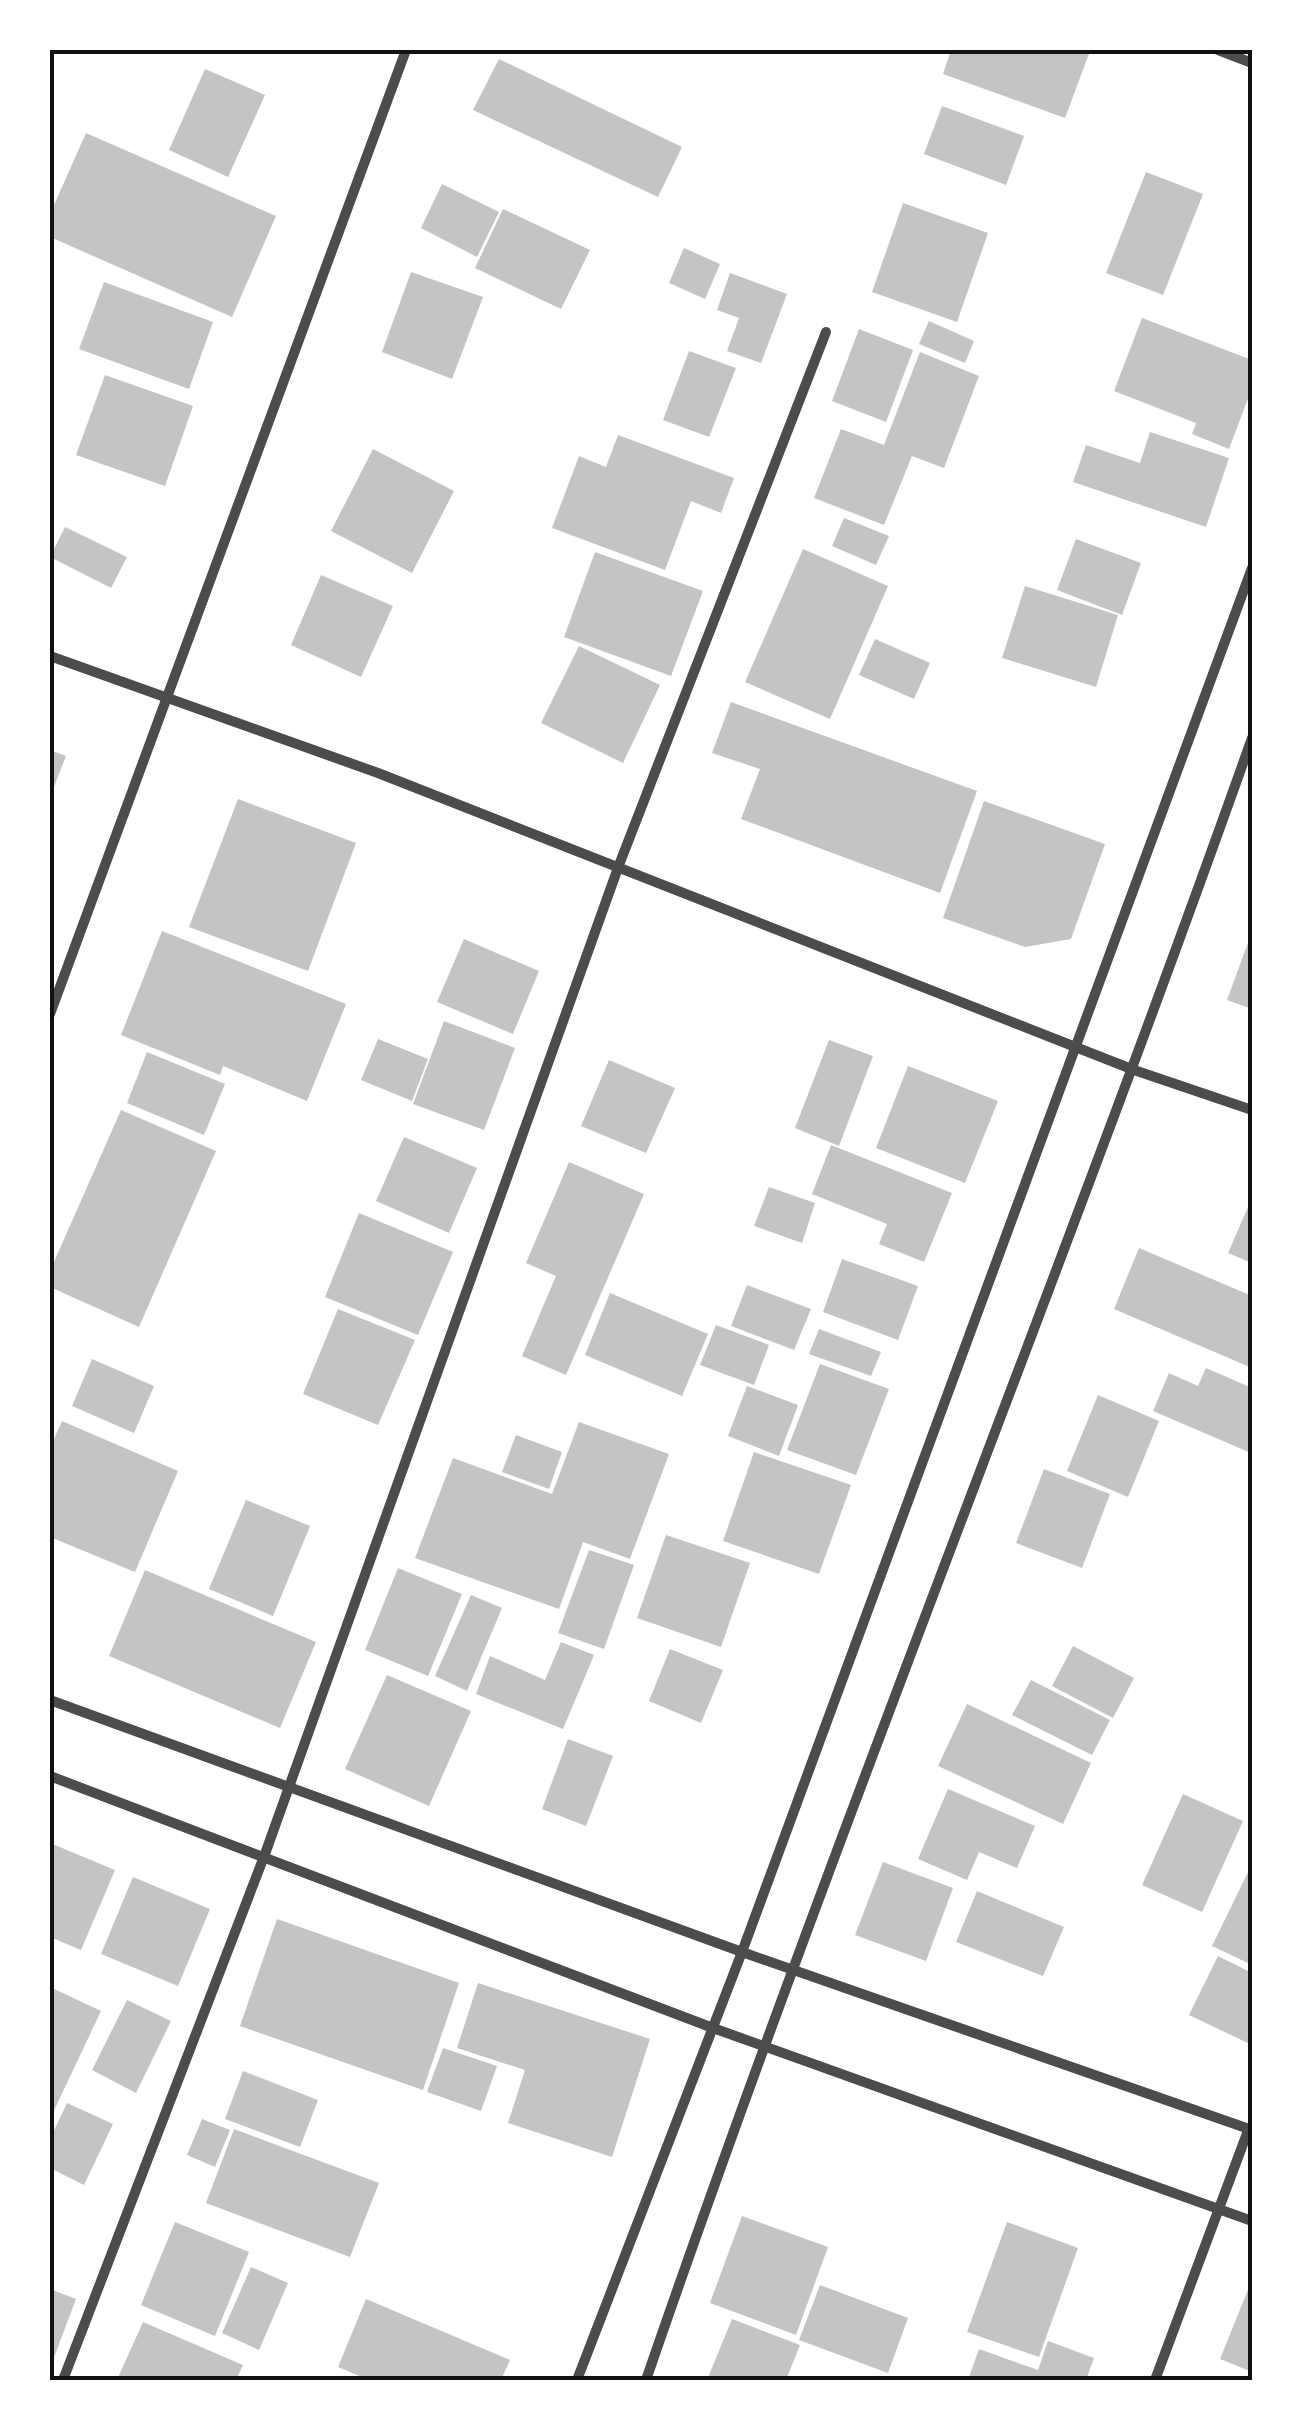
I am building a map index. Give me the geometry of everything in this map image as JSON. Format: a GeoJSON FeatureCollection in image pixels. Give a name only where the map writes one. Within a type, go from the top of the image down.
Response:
{"type":"FeatureCollection","features":[{"type":"Feature","properties":{"kind":"street"},"geometry":{"type":"LineString","coordinates":[[50,1014],[406,50]]}},
{"type":"Feature","properties":{"kind":"street"},"geometry":{"type":"LineString","coordinates":[[1218,50],[1252,63]]}},
{"type":"Feature","properties":{"kind":"street"},"geometry":{"type":"LineString","coordinates":[[62,2380],[265,1854],[619,866],[826,332]]}},
{"type":"Feature","properties":{"kind":"street"},"geometry":{"type":"LineString","coordinates":[[578,2380],[742,1952],[1252,568]]}},
{"type":"Feature","properties":{"kind":"street"},"geometry":{"type":"LineString","coordinates":[[50,656],[619,866],[1134,1070],[1252,1110]]}},
{"type":"Feature","properties":{"kind":"street"},"geometry":{"type":"LineString","coordinates":[[646,2380],[761,2045],[1134,1070],[1252,738]]}},
{"type":"Feature","properties":{"kind":"street"},"geometry":{"type":"LineString","coordinates":[[50,1700],[742,1952],[1250,2129],[1155,2380]]}},
{"type":"Feature","properties":{"kind":"street"},"geometry":{"type":"LineString","coordinates":[[50,1776],[265,1854],[713,2028],[1252,2221]]}},
{"type":"Feature","properties":{"kind":"building"},"geometry":{"type":"Polygon","coordinates":[[[951,50],[1090,51],[1065,118],[943,74],[951,50]]]}},
{"type":"Feature","properties":{"kind":"building"},"geometry":{"type":"Polygon","coordinates":[[[499,59],[682,147],[658,197],[473,110],[499,59]]]}},
{"type":"Feature","properties":{"kind":"building"},"geometry":{"type":"Polygon","coordinates":[[[205,69],[265,95],[228,177],[169,150],[205,69]]]}},
{"type":"Feature","properties":{"kind":"building"},"geometry":{"type":"Polygon","coordinates":[[[942,106],[1024,136],[1006,185],[924,154],[942,106]]]}},
{"type":"Feature","properties":{"kind":"building"},"geometry":{"type":"Polygon","coordinates":[[[86,133],[276,216],[232,317],[50,237],[50,214],[86,133]]]}},
{"type":"Feature","properties":{"kind":"building"},"geometry":{"type":"Polygon","coordinates":[[[1146,172],[1203,194],[1163,295],[1106,273],[1146,172]]]}},
{"type":"Feature","properties":{"kind":"building"},"geometry":{"type":"Polygon","coordinates":[[[442,184],[499,212],[477,257],[421,228],[442,184]]]}},
{"type":"Feature","properties":{"kind":"building"},"geometry":{"type":"Polygon","coordinates":[[[903,203],[988,233],[957,322],[872,292],[903,203]]]}},
{"type":"Feature","properties":{"kind":"building"},"geometry":{"type":"Polygon","coordinates":[[[503,209],[590,250],[561,309],[475,268],[503,209]]]}},
{"type":"Feature","properties":{"kind":"building"},"geometry":{"type":"Polygon","coordinates":[[[684,248],[720,264],[705,299],[669,283],[684,248]]]}},
{"type":"Feature","properties":{"kind":"building"},"geometry":{"type":"Polygon","coordinates":[[[411,272],[483,297],[452,379],[382,352],[411,272]]]}},
{"type":"Feature","properties":{"kind":"building"},"geometry":{"type":"Polygon","coordinates":[[[730,273],[787,294],[761,363],[727,351],[739,318],[717,310],[730,273]]]}},
{"type":"Feature","properties":{"kind":"building"},"geometry":{"type":"Polygon","coordinates":[[[104,282],[213,322],[189,389],[79,349],[104,282]]]}},
{"type":"Feature","properties":{"kind":"building"},"geometry":{"type":"Polygon","coordinates":[[[1142,318],[1252,360],[1252,388],[1229,449],[1192,434],[1196,423],[1114,391],[1142,318]]]}},
{"type":"Feature","properties":{"kind":"building"},"geometry":{"type":"Polygon","coordinates":[[[929,321],[974,341],[965,363],[919,344],[929,321]]]}},
{"type":"Feature","properties":{"kind":"building"},"geometry":{"type":"Polygon","coordinates":[[[859,329],[913,350],[886,422],[832,401],[859,329]]]}},
{"type":"Feature","properties":{"kind":"building"},"geometry":{"type":"Polygon","coordinates":[[[689,351],[736,368],[709,437],[663,420],[689,351]]]}},
{"type":"Feature","properties":{"kind":"building"},"geometry":{"type":"Polygon","coordinates":[[[920,352],[979,376],[944,468],[912,456],[884,525],[814,498],[841,429],[884,445],[920,352]]]}},
{"type":"Feature","properties":{"kind":"building"},"geometry":{"type":"Polygon","coordinates":[[[105,375],[193,406],[165,486],[76,455],[105,375]]]}},
{"type":"Feature","properties":{"kind":"building"},"geometry":{"type":"Polygon","coordinates":[[[1150,432],[1229,458],[1206,527],[1073,482],[1086,445],[1140,463],[1150,432]]]}},
{"type":"Feature","properties":{"kind":"building"},"geometry":{"type":"Polygon","coordinates":[[[618,435],[734,478],[721,513],[691,501],[665,570],[552,528],[579,456],[606,467],[618,435]]]}},
{"type":"Feature","properties":{"kind":"building"},"geometry":{"type":"Polygon","coordinates":[[[373,449],[454,491],[412,573],[331,531],[373,449]]]}},
{"type":"Feature","properties":{"kind":"building"},"geometry":{"type":"Polygon","coordinates":[[[844,518],[889,536],[876,565],[832,546],[844,518]]]}},
{"type":"Feature","properties":{"kind":"building"},"geometry":{"type":"Polygon","coordinates":[[[65,527],[127,557],[111,588],[50,557],[65,527]]]}},
{"type":"Feature","properties":{"kind":"building"},"geometry":{"type":"Polygon","coordinates":[[[1076,539],[1141,563],[1122,615],[1057,590],[1076,539]]]}},
{"type":"Feature","properties":{"kind":"building"},"geometry":{"type":"Polygon","coordinates":[[[803,549],[888,586],[830,719],[745,682],[803,549]]]}},
{"type":"Feature","properties":{"kind":"building"},"geometry":{"type":"Polygon","coordinates":[[[595,552],[703,591],[671,676],[564,637],[595,552]]]}},
{"type":"Feature","properties":{"kind":"building"},"geometry":{"type":"Polygon","coordinates":[[[321,575],[393,606],[361,677],[291,645],[321,575]]]}},
{"type":"Feature","properties":{"kind":"building"},"geometry":{"type":"Polygon","coordinates":[[[1025,586],[1118,615],[1096,687],[1002,658],[1025,586]]]}},
{"type":"Feature","properties":{"kind":"building"},"geometry":{"type":"Polygon","coordinates":[[[875,639],[930,663],[914,699],[859,675],[875,639]]]}},
{"type":"Feature","properties":{"kind":"building"},"geometry":{"type":"Polygon","coordinates":[[[579,646],[660,685],[623,763],[541,723],[579,646]]]}},
{"type":"Feature","properties":{"kind":"building"},"geometry":{"type":"Polygon","coordinates":[[[731,702],[977,791],[940,893],[741,819],[760,769],[712,753],[731,702]]]}},
{"type":"Feature","properties":{"kind":"building"},"geometry":{"type":"Polygon","coordinates":[[[50,750],[66,756],[50,797],[50,750]]]}},
{"type":"Feature","properties":{"kind":"building"},"geometry":{"type":"Polygon","coordinates":[[[238,799],[356,843],[308,971],[189,927],[238,799]]]}},
{"type":"Feature","properties":{"kind":"building"},"geometry":{"type":"Polygon","coordinates":[[[984,801],[1105,844],[1071,939],[1025,947],[943,918],[984,801]]]}},
{"type":"Feature","properties":{"kind":"building"},"geometry":{"type":"Polygon","coordinates":[[[162,931],[346,1004],[307,1101],[223,1066],[220,1075],[121,1035],[162,931]]]}},
{"type":"Feature","properties":{"kind":"building"},"geometry":{"type":"Polygon","coordinates":[[[1252,932],[1252,1009],[1227,1000],[1252,932]]]}},
{"type":"Feature","properties":{"kind":"building"},"geometry":{"type":"Polygon","coordinates":[[[464,939],[539,971],[513,1034],[437,1002],[464,939]]]}},
{"type":"Feature","properties":{"kind":"building"},"geometry":{"type":"Polygon","coordinates":[[[444,1021],[515,1048],[484,1130],[413,1104],[444,1021]]]}},
{"type":"Feature","properties":{"kind":"building"},"geometry":{"type":"Polygon","coordinates":[[[378,1039],[428,1059],[412,1101],[361,1080],[378,1039]]]}},
{"type":"Feature","properties":{"kind":"building"},"geometry":{"type":"Polygon","coordinates":[[[829,1040],[873,1056],[839,1146],[795,1128],[829,1040]]]}},
{"type":"Feature","properties":{"kind":"building"},"geometry":{"type":"Polygon","coordinates":[[[147,1052],[225,1084],[204,1135],[127,1103],[147,1052]]]}},
{"type":"Feature","properties":{"kind":"building"},"geometry":{"type":"Polygon","coordinates":[[[609,1060],[675,1088],[646,1153],[581,1126],[609,1060]]]}},
{"type":"Feature","properties":{"kind":"building"},"geometry":{"type":"Polygon","coordinates":[[[908,1066],[998,1101],[965,1183],[876,1148],[908,1066]]]}},
{"type":"Feature","properties":{"kind":"building"},"geometry":{"type":"Polygon","coordinates":[[[121,1110],[216,1151],[139,1327],[50,1287],[50,1271],[121,1110]]]}},
{"type":"Feature","properties":{"kind":"building"},"geometry":{"type":"Polygon","coordinates":[[[404,1137],[477,1168],[449,1233],[376,1201],[404,1137]]]}},
{"type":"Feature","properties":{"kind":"building"},"geometry":{"type":"Polygon","coordinates":[[[831,1145],[952,1193],[924,1262],[879,1244],[887,1224],[812,1194],[831,1145]]]}},
{"type":"Feature","properties":{"kind":"building"},"geometry":{"type":"Polygon","coordinates":[[[569,1162],[644,1194],[566,1375],[522,1356],[556,1276],[526,1263],[569,1162]]]}},
{"type":"Feature","properties":{"kind":"building"},"geometry":{"type":"Polygon","coordinates":[[[769,1187],[815,1203],[802,1243],[754,1226],[769,1187]]]}},
{"type":"Feature","properties":{"kind":"building"},"geometry":{"type":"Polygon","coordinates":[[[1252,1198],[1252,1263],[1228,1253],[1252,1198]]]}},
{"type":"Feature","properties":{"kind":"building"},"geometry":{"type":"Polygon","coordinates":[[[359,1213],[453,1252],[418,1335],[325,1297],[359,1213]]]}},
{"type":"Feature","properties":{"kind":"building"},"geometry":{"type":"Polygon","coordinates":[[[1139,1248],[1252,1296],[1252,1368],[1114,1309],[1139,1248]]]}},
{"type":"Feature","properties":{"kind":"building"},"geometry":{"type":"Polygon","coordinates":[[[842,1259],[918,1286],[898,1340],[823,1312],[842,1259]]]}},
{"type":"Feature","properties":{"kind":"building"},"geometry":{"type":"Polygon","coordinates":[[[747,1285],[811,1309],[794,1350],[731,1326],[747,1285]]]}},
{"type":"Feature","properties":{"kind":"building"},"geometry":{"type":"Polygon","coordinates":[[[610,1293],[708,1334],[682,1396],[585,1355],[610,1293]]]}},
{"type":"Feature","properties":{"kind":"building"},"geometry":{"type":"Polygon","coordinates":[[[338,1309],[415,1340],[378,1425],[303,1394],[338,1309]]]}},
{"type":"Feature","properties":{"kind":"building"},"geometry":{"type":"Polygon","coordinates":[[[716,1325],[769,1345],[754,1385],[700,1365],[716,1325]]]}},
{"type":"Feature","properties":{"kind":"building"},"geometry":{"type":"Polygon","coordinates":[[[819,1329],[881,1352],[871,1376],[809,1354],[819,1329]]]}},
{"type":"Feature","properties":{"kind":"building"},"geometry":{"type":"Polygon","coordinates":[[[92,1359],[154,1386],[134,1433],[72,1406],[92,1359]]]}},
{"type":"Feature","properties":{"kind":"building"},"geometry":{"type":"Polygon","coordinates":[[[820,1364],[889,1389],[856,1475],[787,1450],[820,1364]]]}},
{"type":"Feature","properties":{"kind":"building"},"geometry":{"type":"Polygon","coordinates":[[[1206,1368],[1252,1388],[1251,1453],[1153,1411],[1169,1373],[1198,1386],[1206,1368]]]}},
{"type":"Feature","properties":{"kind":"building"},"geometry":{"type":"Polygon","coordinates":[[[747,1386],[798,1405],[779,1456],[728,1436],[747,1386]]]}},
{"type":"Feature","properties":{"kind":"building"},"geometry":{"type":"Polygon","coordinates":[[[1098,1395],[1159,1421],[1128,1497],[1067,1471],[1098,1395]]]}},
{"type":"Feature","properties":{"kind":"building"},"geometry":{"type":"Polygon","coordinates":[[[62,1421],[178,1471],[135,1572],[50,1537],[50,1448],[62,1421]]]}},
{"type":"Feature","properties":{"kind":"building"},"geometry":{"type":"Polygon","coordinates":[[[579,1422],[669,1454],[630,1559],[583,1542],[559,1609],[415,1558],[453,1458],[552,1494],[579,1422]]]}},
{"type":"Feature","properties":{"kind":"building"},"geometry":{"type":"Polygon","coordinates":[[[516,1435],[562,1452],[549,1489],[502,1472],[516,1435]]]}},
{"type":"Feature","properties":{"kind":"building"},"geometry":{"type":"Polygon","coordinates":[[[754,1452],[851,1485],[819,1574],[723,1541],[754,1452]]]}},
{"type":"Feature","properties":{"kind":"building"},"geometry":{"type":"Polygon","coordinates":[[[1044,1469],[1110,1494],[1082,1568],[1016,1543],[1044,1469]]]}},
{"type":"Feature","properties":{"kind":"building"},"geometry":{"type":"Polygon","coordinates":[[[246,1500],[310,1526],[273,1616],[209,1589],[246,1500]]]}},
{"type":"Feature","properties":{"kind":"building"},"geometry":{"type":"Polygon","coordinates":[[[666,1535],[750,1563],[721,1647],[637,1618],[666,1535]]]}},
{"type":"Feature","properties":{"kind":"building"},"geometry":{"type":"Polygon","coordinates":[[[589,1550],[634,1565],[604,1649],[558,1633],[589,1550]]]}},
{"type":"Feature","properties":{"kind":"building"},"geometry":{"type":"Polygon","coordinates":[[[398,1568],[462,1594],[428,1676],[365,1650],[398,1568]]]}},
{"type":"Feature","properties":{"kind":"building"},"geometry":{"type":"Polygon","coordinates":[[[145,1570],[316,1642],[280,1728],[109,1656],[145,1570]]]}},
{"type":"Feature","properties":{"kind":"building"},"geometry":{"type":"Polygon","coordinates":[[[471,1595],[502,1608],[467,1691],[435,1676],[471,1595]]]}},
{"type":"Feature","properties":{"kind":"building"},"geometry":{"type":"Polygon","coordinates":[[[561,1642],[594,1655],[563,1729],[476,1694],[490,1656],[545,1680],[561,1642]]]}},
{"type":"Feature","properties":{"kind":"building"},"geometry":{"type":"Polygon","coordinates":[[[1073,1646],[1134,1678],[1113,1718],[1052,1686],[1073,1646]]]}},
{"type":"Feature","properties":{"kind":"building"},"geometry":{"type":"Polygon","coordinates":[[[670,1649],[723,1670],[701,1723],[649,1701],[670,1649]]]}},
{"type":"Feature","properties":{"kind":"building"},"geometry":{"type":"Polygon","coordinates":[[[387,1675],[471,1711],[429,1806],[345,1769],[387,1675]]]}},
{"type":"Feature","properties":{"kind":"building"},"geometry":{"type":"Polygon","coordinates":[[[1031,1680],[1110,1720],[1092,1755],[1012,1715],[1031,1680]]]}},
{"type":"Feature","properties":{"kind":"building"},"geometry":{"type":"Polygon","coordinates":[[[967,1704],[1091,1763],[1063,1824],[938,1766],[967,1704]]]}},
{"type":"Feature","properties":{"kind":"building"},"geometry":{"type":"Polygon","coordinates":[[[568,1739],[613,1756],[586,1826],[542,1809],[568,1739]]]}},
{"type":"Feature","properties":{"kind":"building"},"geometry":{"type":"Polygon","coordinates":[[[948,1789],[1035,1826],[1017,1868],[979,1852],[967,1880],[918,1859],[948,1789]]]}},
{"type":"Feature","properties":{"kind":"building"},"geometry":{"type":"Polygon","coordinates":[[[1183,1794],[1243,1821],[1202,1912],[1142,1885],[1183,1794]]]}},
{"type":"Feature","properties":{"kind":"building"},"geometry":{"type":"Polygon","coordinates":[[[50,1843],[115,1870],[81,1950],[50,1937],[50,1843]]]}},
{"type":"Feature","properties":{"kind":"building"},"geometry":{"type":"Polygon","coordinates":[[[883,1862],[953,1888],[926,1961],[855,1935],[883,1862]]]}},
{"type":"Feature","properties":{"kind":"building"},"geometry":{"type":"Polygon","coordinates":[[[1252,1864],[1252,1965],[1212,1946],[1252,1864]]]}},
{"type":"Feature","properties":{"kind":"building"},"geometry":{"type":"Polygon","coordinates":[[[133,1877],[210,1909],[178,1986],[101,1954],[133,1877]]]}},
{"type":"Feature","properties":{"kind":"building"},"geometry":{"type":"Polygon","coordinates":[[[977,1891],[1064,1927],[1043,1976],[956,1942],[977,1891]]]}},
{"type":"Feature","properties":{"kind":"building"},"geometry":{"type":"Polygon","coordinates":[[[277,1919],[459,1983],[423,2090],[240,2026],[277,1919]]]}},
{"type":"Feature","properties":{"kind":"building"},"geometry":{"type":"Polygon","coordinates":[[[1218,1956],[1252,1973],[1252,2045],[1189,2015],[1218,1956]]]}},
{"type":"Feature","properties":{"kind":"building"},"geometry":{"type":"Polygon","coordinates":[[[478,1983],[650,2039],[612,2157],[508,2123],[525,2070],[457,2048],[478,1983]]]}},
{"type":"Feature","properties":{"kind":"building"},"geometry":{"type":"Polygon","coordinates":[[[50,1987],[101,2011],[50,2119],[50,1987]]]}},
{"type":"Feature","properties":{"kind":"building"},"geometry":{"type":"Polygon","coordinates":[[[127,2000],[171,2021],[136,2093],[92,2070],[127,2000]]]}},
{"type":"Feature","properties":{"kind":"building"},"geometry":{"type":"Polygon","coordinates":[[[443,2048],[497,2066],[481,2111],[427,2092],[443,2048]]]}},
{"type":"Feature","properties":{"kind":"building"},"geometry":{"type":"Polygon","coordinates":[[[243,2071],[318,2100],[300,2147],[225,2119],[243,2071]]]}},
{"type":"Feature","properties":{"kind":"building"},"geometry":{"type":"Polygon","coordinates":[[[67,2103],[113,2124],[84,2185],[50,2168],[50,2139],[67,2103]]]}},
{"type":"Feature","properties":{"kind":"building"},"geometry":{"type":"Polygon","coordinates":[[[202,2119],[230,2130],[215,2167],[187,2155],[202,2119]]]}},
{"type":"Feature","properties":{"kind":"building"},"geometry":{"type":"Polygon","coordinates":[[[234,2129],[379,2183],[350,2257],[206,2203],[234,2129]]]}},
{"type":"Feature","properties":{"kind":"building"},"geometry":{"type":"Polygon","coordinates":[[[742,2216],[828,2247],[796,2335],[710,2303],[742,2216]]]}},
{"type":"Feature","properties":{"kind":"building"},"geometry":{"type":"Polygon","coordinates":[[[175,2222],[249,2252],[215,2336],[141,2305],[175,2222]]]}},
{"type":"Feature","properties":{"kind":"building"},"geometry":{"type":"Polygon","coordinates":[[[1007,2222],[1078,2248],[1039,2357],[967,2332],[1007,2222]]]}},
{"type":"Feature","properties":{"kind":"building"},"geometry":{"type":"Polygon","coordinates":[[[251,2267],[288,2283],[259,2350],[222,2333],[251,2267]]]}},
{"type":"Feature","properties":{"kind":"building"},"geometry":{"type":"Polygon","coordinates":[[[1252,2280],[1252,2372],[1220,2359],[1252,2280]]]}},
{"type":"Feature","properties":{"kind":"building"},"geometry":{"type":"Polygon","coordinates":[[[820,2285],[908,2318],[888,2373],[799,2340],[820,2285]]]}},
{"type":"Feature","properties":{"kind":"building"},"geometry":{"type":"Polygon","coordinates":[[[50,2289],[76,2299],[50,2368],[50,2289]]]}},
{"type":"Feature","properties":{"kind":"building"},"geometry":{"type":"Polygon","coordinates":[[[366,2299],[510,2360],[501,2380],[369,2380],[338,2367],[366,2299]]]}},
{"type":"Feature","properties":{"kind":"building"},"geometry":{"type":"Polygon","coordinates":[[[732,2319],[800,2345],[786,2380],[707,2380],[732,2319]]]}},
{"type":"Feature","properties":{"kind":"building"},"geometry":{"type":"Polygon","coordinates":[[[143,2322],[243,2365],[236,2380],[117,2380],[143,2322]]]}},
{"type":"Feature","properties":{"kind":"building"},"geometry":{"type":"Polygon","coordinates":[[[1048,2341],[1094,2358],[1086,2380],[968,2380],[979,2349],[1038,2370],[1048,2341]]]}}]}
